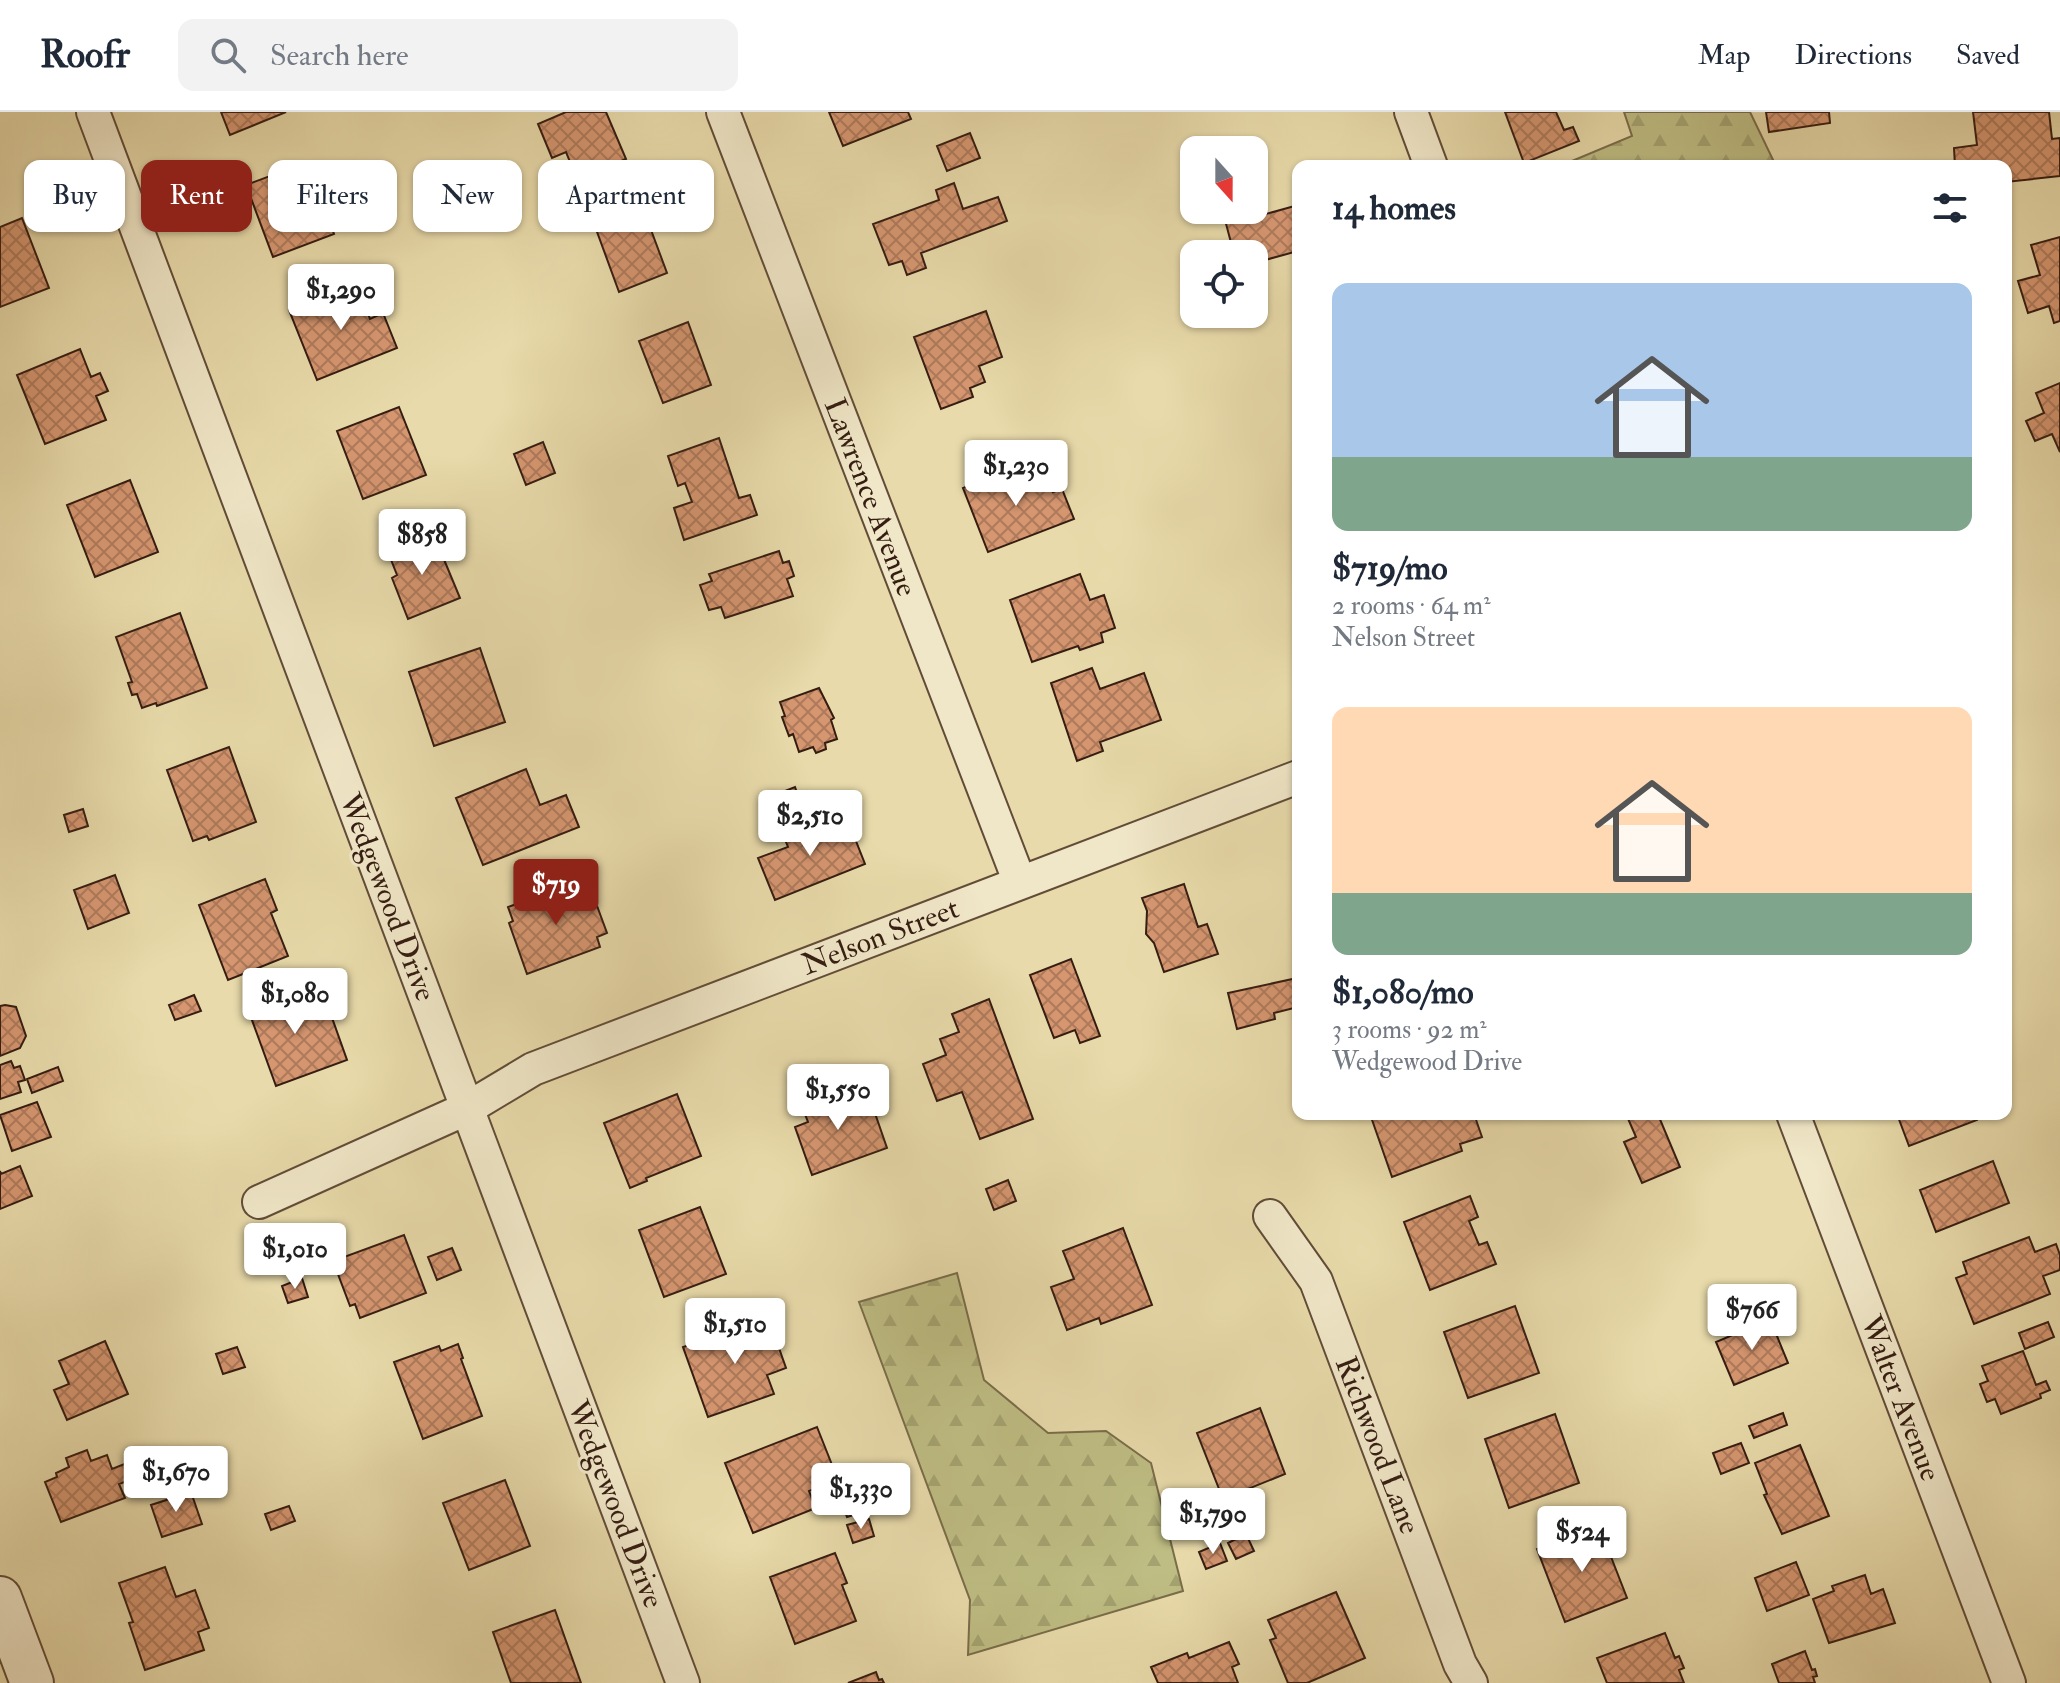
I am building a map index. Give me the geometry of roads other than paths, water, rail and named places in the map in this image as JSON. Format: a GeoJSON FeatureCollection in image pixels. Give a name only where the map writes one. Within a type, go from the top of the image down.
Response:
{"type":"FeatureCollection","features":[{"type":"Feature","properties":{"kind":"street","name":"Wedgewood Drive"},"geometry":{"type":"LineString","coordinates":[[93,112],[683,1683]]}},
{"type":"Feature","properties":{"kind":"street","name":"Lawrence Avenue"},"geometry":{"type":"LineString","coordinates":[[723,112],[1020,883]]}},
{"type":"Feature","properties":{"kind":"street"},"geometry":{"type":"LineString","coordinates":[[1411,112],[1429,160]]}},
{"type":"Feature","properties":{"kind":"street","name":"Nelson Street"},"geometry":{"type":"LineString","coordinates":[[259,1202],[468,1108],[533,1069],[1292,779]]}},
{"type":"Feature","properties":{"kind":"street","name":"Walter Avenue"},"geometry":{"type":"LineString","coordinates":[[1795,1120],[2009,1683]]}},
{"type":"Feature","properties":{"kind":"street","name":"Richwood Lane"},"geometry":{"type":"LineString","coordinates":[[1270,1216],[1316,1281],[1460,1664],[1471,1683]]}},
{"type":"Feature","properties":{"kind":"street"},"geometry":{"type":"LineString","coordinates":[[0,1598],[32,1683]]}}]}
